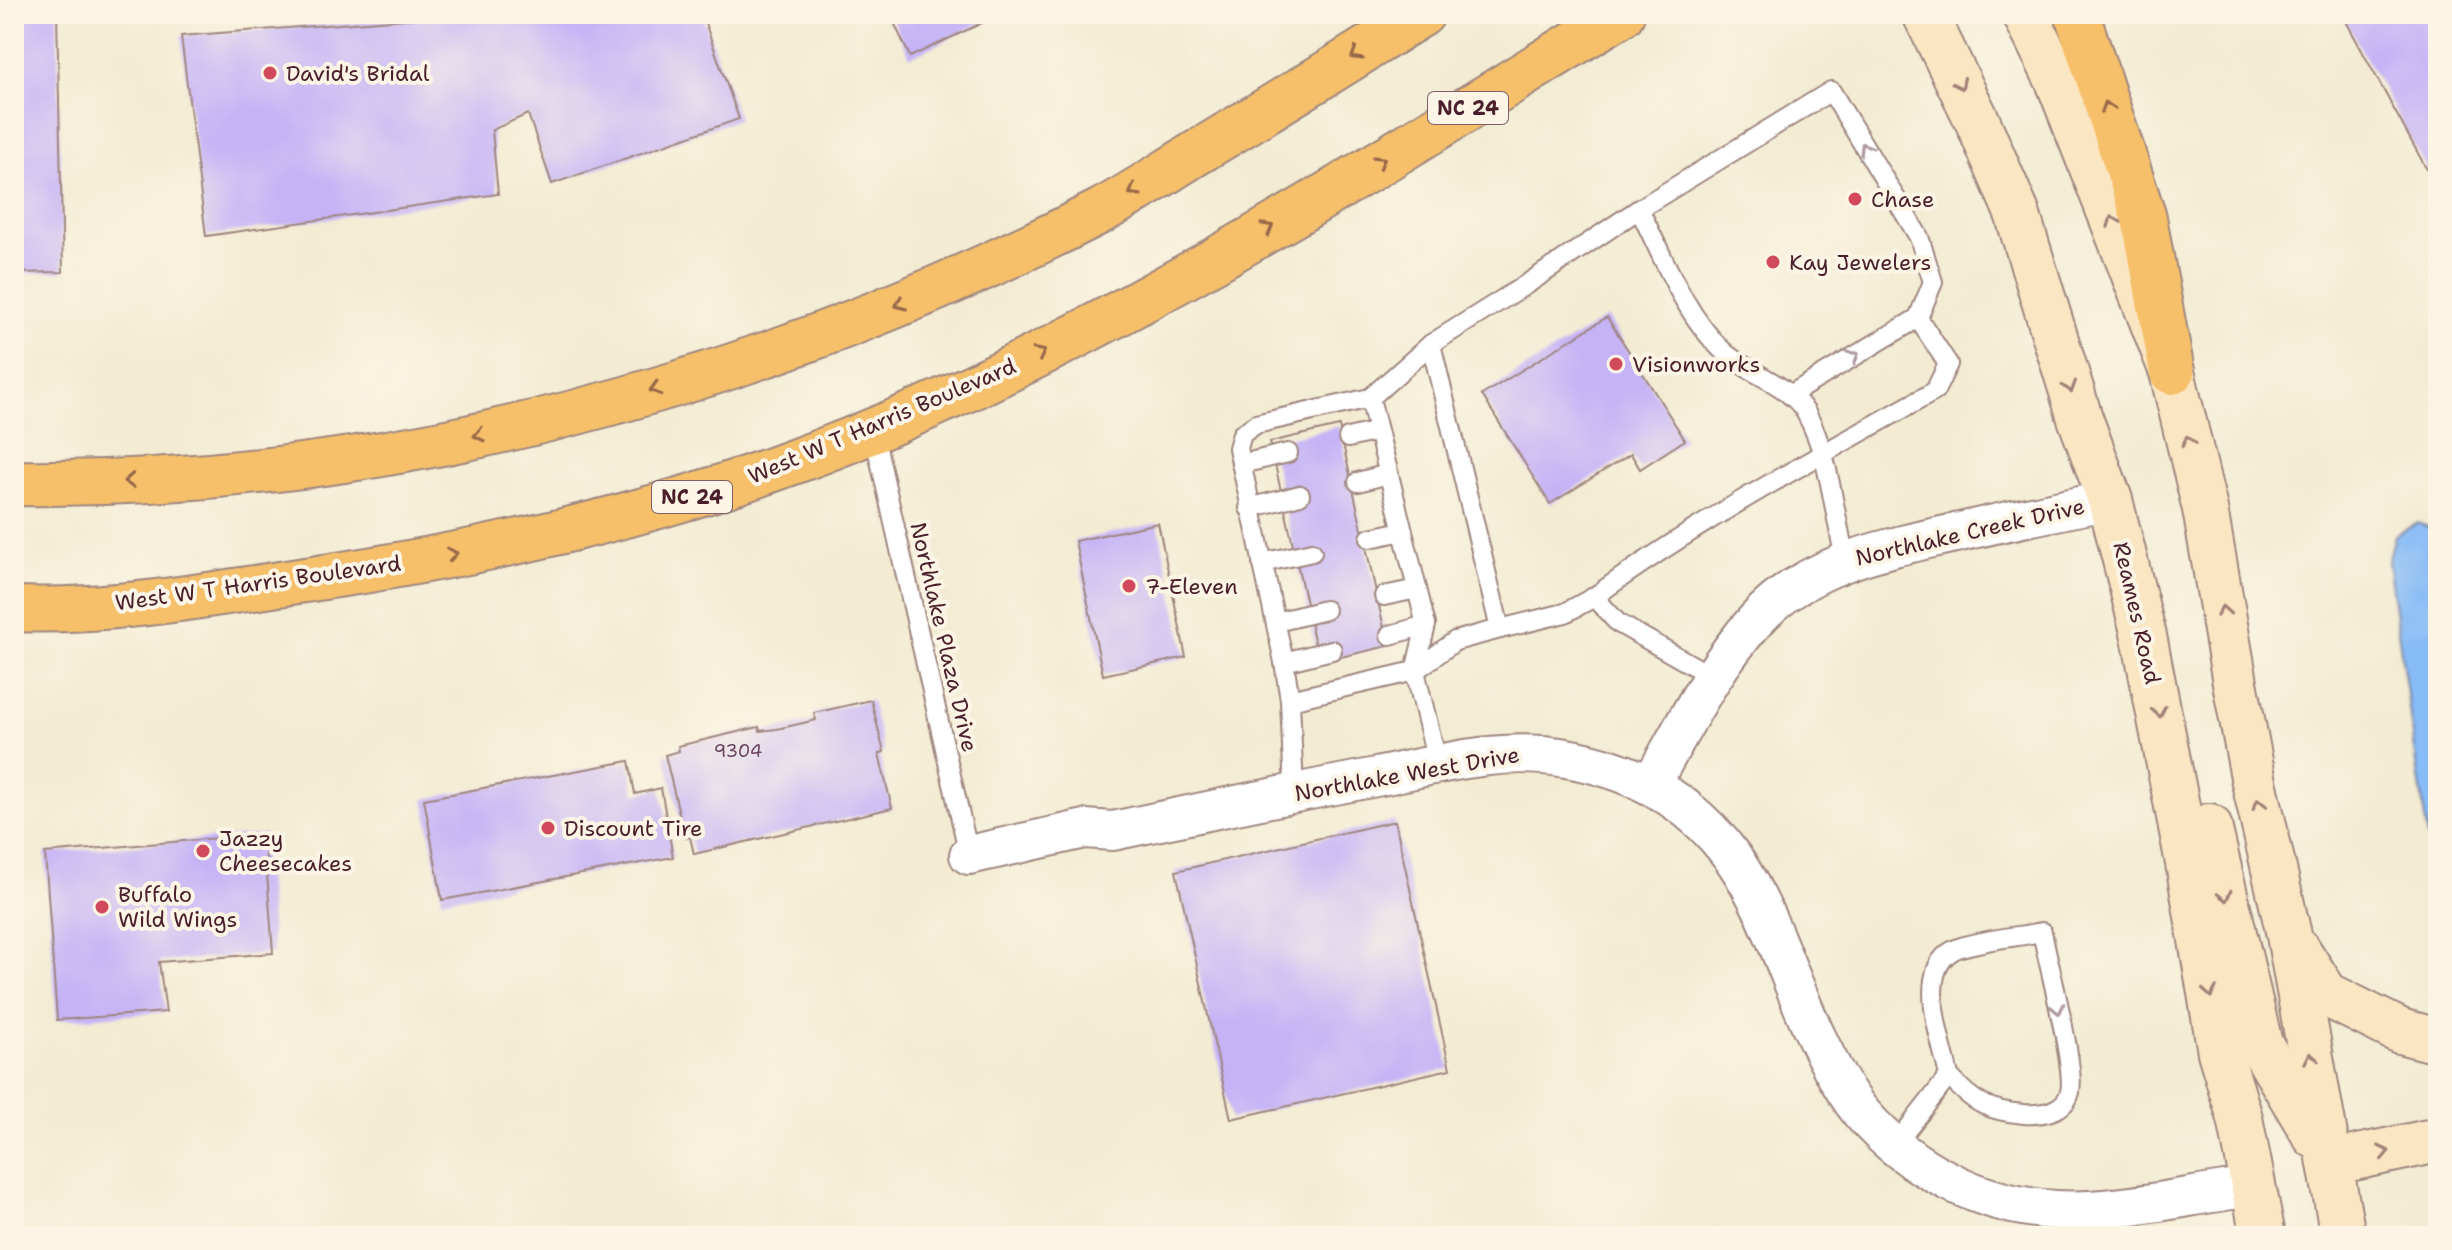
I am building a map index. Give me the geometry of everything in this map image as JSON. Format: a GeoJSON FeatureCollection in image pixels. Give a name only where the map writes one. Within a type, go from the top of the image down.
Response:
{"type":"FeatureCollection","features":[{"type":"Feature","properties":{"kind":"main road"},"geometry":{"type":"LineString","coordinates":[[14,483],[83,484],[206,477],[429,445],[540,421],[762,357],[964,278],[1103,209],[1422,14]]}},
{"type":"Feature","properties":{"kind":"main road","name":"West W T Harris Boulevard"},"geometry":{"type":"LineString","coordinates":[[14,609],[39,610],[173,600],[372,570],[545,535],[700,495],[796,461],[1003,372],[1152,294],[1314,202],[1622,14]]}},
{"type":"Feature","properties":{"kind":"main road","name":"Reames Road"},"geometry":{"type":"LineString","coordinates":[[1925,14],[1977,120],[2017,213],[2080,418],[2110,500],[2144,636],[2220,1052],[2240,1118],[2263,1236]]}},
{"type":"Feature","properties":{"kind":"main road"},"geometry":{"type":"LineString","coordinates":[[2025,14],[2058,81],[2172,372]]}},
{"type":"Feature","properties":{"kind":"main road"},"geometry":{"type":"LineString","coordinates":[[2077,14],[2144,218],[2172,372],[2205,509],[2251,767],[2289,935],[2343,1236]]}},
{"type":"Feature","properties":{"kind":"main road"},"geometry":{"type":"LineString","coordinates":[[2172,777],[2208,819],[2260,1044],[2330,1163]]}},
{"type":"Feature","properties":{"kind":"main road"},"geometry":{"type":"LineString","coordinates":[[2289,935],[2326,994],[2400,1031],[2438,1041]]}},
{"type":"Feature","properties":{"kind":"main road"},"geometry":{"type":"LineString","coordinates":[[2330,1163],[2438,1140]]}},
{"type":"Feature","properties":{"kind":"main road"},"geometry":{"type":"LineString","coordinates":[[2254,1187],[2286,1236]]}},
{"type":"Feature","properties":{"kind":"street","name":"Northlake Creek Drive"},"geometry":{"type":"LineString","coordinates":[[1651,784],[1729,651],[1758,616],[1819,573],[1846,561],[1900,545],[2110,500]]}},
{"type":"Feature","properties":{"kind":"street","name":"Northlake West Drive"},"geometry":{"type":"LineString","coordinates":[[969,855],[1085,829],[1113,831],[1438,765],[1522,753],[1594,763],[1651,784],[1686,808],[1730,854],[1749,882],[1814,1033],[1837,1076],[1863,1114],[1895,1145],[1943,1179],[1978,1194],[2021,1206],[2055,1210],[2095,1210],[2254,1187]]}},
{"type":"Feature","properties":{"kind":"lane"},"geometry":{"type":"LineString","coordinates":[[1294,793],[1290,700],[1238,448],[1242,434],[1256,424],[1370,398],[1431,344],[1639,209],[1831,91],[1919,237],[1933,282],[1918,318],[1790,395]]}},
{"type":"Feature","properties":{"kind":"lane"},"geometry":{"type":"LineString","coordinates":[[1639,209],[1685,298],[1722,350],[1750,372],[1798,401],[1806,414],[1824,453],[1846,561]]}},
{"type":"Feature","properties":{"kind":"lane"},"geometry":{"type":"LineString","coordinates":[[1290,700],[1415,671],[1455,641],[1565,613],[1764,485],[1935,391],[1948,364],[1918,318]]}},
{"type":"Feature","properties":{"kind":"lane"},"geometry":{"type":"LineString","coordinates":[[1431,344],[1500,629]]}},
{"type":"Feature","properties":{"kind":"lane"},"geometry":{"type":"LineString","coordinates":[[1370,398],[1426,625],[1415,671],[1438,765]]}},
{"type":"Feature","properties":{"kind":"lane","name":"Northlake Plaza Drive"},"geometry":{"type":"LineString","coordinates":[[873,430],[969,855]]}},
{"type":"Feature","properties":{"kind":"lane"},"geometry":{"type":"LineString","coordinates":[[1348,438],[1378,431]]}},
{"type":"Feature","properties":{"kind":"lane"},"geometry":{"type":"LineString","coordinates":[[1241,464],[1288,453]]}},
{"type":"Feature","properties":{"kind":"lane"},"geometry":{"type":"LineString","coordinates":[[1358,482],[1388,474]]}},
{"type":"Feature","properties":{"kind":"lane"},"geometry":{"type":"LineString","coordinates":[[1249,508],[1300,495]]}},
{"type":"Feature","properties":{"kind":"lane"},"geometry":{"type":"LineString","coordinates":[[1370,538],[1403,531]]}},
{"type":"Feature","properties":{"kind":"lane"},"geometry":{"type":"LineString","coordinates":[[1262,563],[1312,552]]}},
{"type":"Feature","properties":{"kind":"lane"},"geometry":{"type":"LineString","coordinates":[[1384,596],[1417,589]]}},
{"type":"Feature","properties":{"kind":"lane"},"geometry":{"type":"LineString","coordinates":[[1594,597],[1618,623],[1713,677]]}},
{"type":"Feature","properties":{"kind":"lane"},"geometry":{"type":"LineString","coordinates":[[1276,622],[1325,610]]}},
{"type":"Feature","properties":{"kind":"lane"},"geometry":{"type":"LineString","coordinates":[[1390,635],[1426,625]]}},
{"type":"Feature","properties":{"kind":"lane"},"geometry":{"type":"LineString","coordinates":[[1284,662],[1332,650]]}},
{"type":"Feature","properties":{"kind":"lane"},"geometry":{"type":"LineString","coordinates":[[1895,1145],[1949,1076],[1931,980],[1941,962],[1958,947],[2042,932],[2069,1066],[2070,1091],[2062,1106],[2051,1112],[2030,1114],[1985,1107],[1967,1096],[1949,1076]]}},
{"type":"Feature","properties":{"kind":"water"},"geometry":{"type":"Polygon","coordinates":[[[2418,523],[2438,531],[2438,866],[2428,840],[2388,562],[2395,535],[2418,523]]]}},
{"type":"Feature","properties":{"kind":"building"},"geometry":{"type":"Polygon","coordinates":[[[14,14],[57,14],[63,272],[14,273],[14,14]]]}},
{"type":"Feature","properties":{"kind":"building"},"geometry":{"type":"Polygon","coordinates":[[[470,14],[702,14],[739,119],[552,184],[528,114],[492,130],[498,194],[206,236],[181,36],[470,14]]]}},
{"type":"Feature","properties":{"kind":"building"},"geometry":{"type":"Polygon","coordinates":[[[890,14],[1001,14],[910,57],[890,14]]]}},
{"type":"Feature","properties":{"kind":"building"},"geometry":{"type":"Polygon","coordinates":[[[2342,14],[2438,14],[2438,190],[2342,14]]]}},
{"type":"Feature","properties":{"kind":"building"},"geometry":{"type":"Polygon","coordinates":[[[1607,317],[1685,440],[1640,469],[1631,454],[1550,504],[1482,395],[1607,317]]]}},
{"type":"Feature","properties":{"kind":"building","name":"7-Eleven"},"geometry":{"type":"Polygon","coordinates":[[[1339,426],[1388,646],[1319,662],[1270,442],[1339,426]]]}},
{"type":"Feature","properties":{"kind":"building"},"geometry":{"type":"Polygon","coordinates":[[[1158,523],[1186,657],[1103,675],[1075,541],[1158,523]]]}},
{"type":"Feature","properties":{"kind":"building"},"geometry":{"type":"Polygon","coordinates":[[[871,700],[884,752],[879,754],[892,808],[694,854],[690,837],[685,838],[665,755],[679,751],[678,746],[759,727],[760,731],[777,729],[816,720],[814,713],[871,700]]]}},
{"type":"Feature","properties":{"kind":"building","name":"Discount Tire"},"geometry":{"type":"Polygon","coordinates":[[[629,761],[635,794],[661,788],[673,857],[442,900],[424,799],[629,761]]]}},
{"type":"Feature","properties":{"kind":"building"},"geometry":{"type":"Polygon","coordinates":[[[1395,821],[1450,1069],[1231,1119],[1176,871],[1395,821]]]}},
{"type":"Feature","properties":{"kind":"building"},"geometry":{"type":"Polygon","coordinates":[[[264,834],[273,953],[159,962],[166,1012],[57,1020],[45,853],[264,834]]]}},
{"type":"Feature","properties":{"kind":"place","name":"David's Bridal"},"geometry":{"type":"Point","coordinates":[270,73]}},
{"type":"Feature","properties":{"kind":"place","name":"Chase"},"geometry":{"type":"Point","coordinates":[1855,199]}},
{"type":"Feature","properties":{"kind":"place","name":"Kay Jewelers"},"geometry":{"type":"Point","coordinates":[1773,262]}},
{"type":"Feature","properties":{"kind":"place","name":"Visionworks"},"geometry":{"type":"Point","coordinates":[1616,364]}},
{"type":"Feature","properties":{"kind":"place","name":"7-Eleven"},"geometry":{"type":"Point","coordinates":[1129,586]}},
{"type":"Feature","properties":{"kind":"place","name":"Discount Tire"},"geometry":{"type":"Point","coordinates":[548,828]}},
{"type":"Feature","properties":{"kind":"place","name":"Jazzy Cheesecakes"},"geometry":{"type":"Point","coordinates":[203,851]}},
{"type":"Feature","properties":{"kind":"place","name":"Buffalo Wild Wings"},"geometry":{"type":"Point","coordinates":[102,907]}}]}
